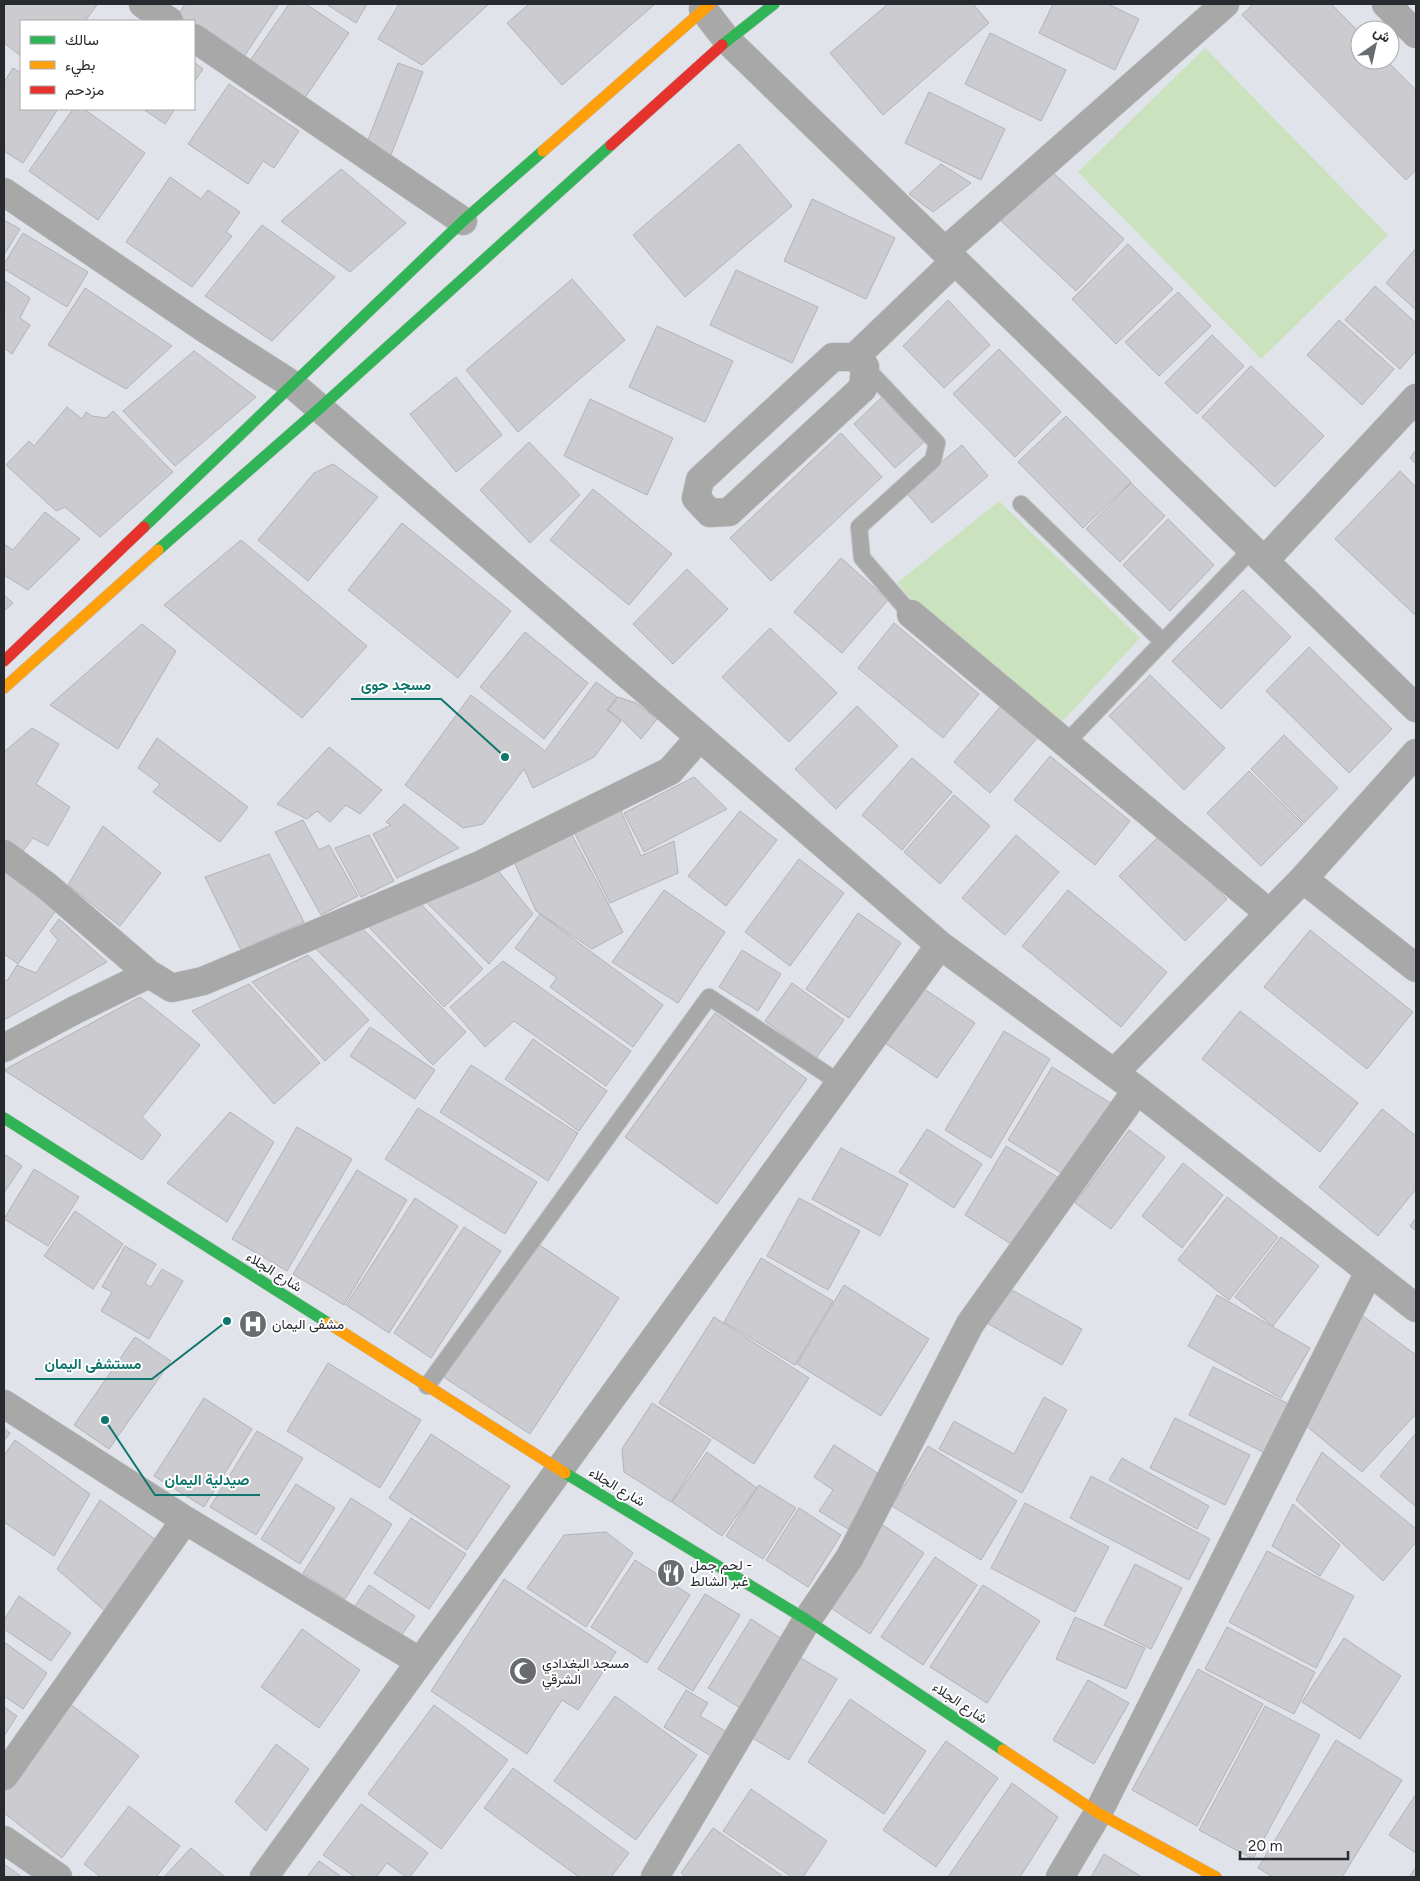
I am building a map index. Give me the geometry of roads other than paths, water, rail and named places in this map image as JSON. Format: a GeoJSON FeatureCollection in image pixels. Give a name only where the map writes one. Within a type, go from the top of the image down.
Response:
{"type":"FeatureCollection","features":[{"type":"Feature","properties":{"kind":"street"},"geometry":{"type":"LineString","coordinates":[[143,4],[167,20]]}},
{"type":"Feature","properties":{"kind":"street"},"geometry":{"type":"LineString","coordinates":[[4,688],[112,590],[320,408],[727,40],[774,4]]}},
{"type":"Feature","properties":{"kind":"street"},"geometry":{"type":"LineString","coordinates":[[860,362],[833,357],[700,480],[696,498],[710,513],[729,512],[862,388],[860,362],[950,256],[1225,4]]}},
{"type":"Feature","properties":{"kind":"street"},"geometry":{"type":"LineString","coordinates":[[1386,4],[1416,34]]}},
{"type":"Feature","properties":{"kind":"street"},"geometry":{"type":"LineString","coordinates":[[4,661],[463,221],[707,6],[727,40],[1416,708]]}},
{"type":"Feature","properties":{"kind":"street"},"geometry":{"type":"LineString","coordinates":[[195,39],[463,221]]}},
{"type":"Feature","properties":{"kind":"street"},"geometry":{"type":"LineString","coordinates":[[4,192],[207,330],[293,385],[940,945],[1137,1090],[1416,1308]]}},
{"type":"Feature","properties":{"kind":"street"},"geometry":{"type":"LineString","coordinates":[[1259,554],[1416,398]]}},
{"type":"Feature","properties":{"kind":"street"},"geometry":{"type":"LineString","coordinates":[[911,614],[1269,913]]}},
{"type":"Feature","properties":{"kind":"street"},"geometry":{"type":"LineString","coordinates":[[4,854],[48,887],[149,974],[172,988],[203,981],[478,866],[670,771],[699,738]]}},
{"type":"Feature","properties":{"kind":"street"},"geometry":{"type":"LineString","coordinates":[[1114,1073],[1303,879],[1416,753]]}},
{"type":"Feature","properties":{"kind":"street"},"geometry":{"type":"LineString","coordinates":[[1303,879],[1416,968]]}},
{"type":"Feature","properties":{"kind":"street"},"geometry":{"type":"LineString","coordinates":[[264,1877],[940,945]]}},
{"type":"Feature","properties":{"kind":"street"},"geometry":{"type":"LineString","coordinates":[[4,1048],[75,1010],[149,974]]}},
{"type":"Feature","properties":{"kind":"street"},"geometry":{"type":"LineString","coordinates":[[655,1877],[807,1620],[850,1557],[970,1324],[1137,1090]]}},
{"type":"Feature","properties":{"kind":"street","name":"شارع الجلاء"},"geometry":{"type":"LineString","coordinates":[[4,1118],[560,1470],[807,1620],[1098,1813],[1216,1877]]}},
{"type":"Feature","properties":{"kind":"street"},"geometry":{"type":"LineString","coordinates":[[1060,1877],[1098,1813],[1369,1272]]}},
{"type":"Feature","properties":{"kind":"street"},"geometry":{"type":"LineString","coordinates":[[4,1404],[186,1520],[419,1661]]}},
{"type":"Feature","properties":{"kind":"street"},"geometry":{"type":"LineString","coordinates":[[4,1776],[186,1520]]}},
{"type":"Feature","properties":{"kind":"street"},"geometry":{"type":"LineString","coordinates":[[4,1840],[58,1877]]}},
{"type":"Feature","properties":{"kind":"lane"},"geometry":{"type":"LineString","coordinates":[[860,362],[937,443],[934,460],[859,527],[862,558],[911,614]]}},
{"type":"Feature","properties":{"kind":"lane"},"geometry":{"type":"LineString","coordinates":[[1021,504],[1163,642]]}},
{"type":"Feature","properties":{"kind":"lane"},"geometry":{"type":"LineString","coordinates":[[1066,743],[1163,642],[1259,554]]}},
{"type":"Feature","properties":{"kind":"lane"},"geometry":{"type":"LineString","coordinates":[[427,1386],[709,997],[840,1082]]}},
{"type":"Feature","properties":{"kind":"place","name":"مسجد حوى"},"geometry":{"type":"Point","coordinates":[505,757]}},
{"type":"Feature","properties":{"kind":"place","name":"مستشفى اليمان"},"geometry":{"type":"Point","coordinates":[227,1321]}},
{"type":"Feature","properties":{"kind":"place","name":"مشفى اليمان"},"geometry":{"type":"Point","coordinates":[253,1324]}},
{"type":"Feature","properties":{"kind":"place","name":"صيدلية اليمان"},"geometry":{"type":"Point","coordinates":[105,1420]}},
{"type":"Feature","properties":{"kind":"place","name":"لحم جمل - غبر الشالط"},"geometry":{"type":"Point","coordinates":[671,1573]}},
{"type":"Feature","properties":{"kind":"place","name":"مسجد البغدادي الشرقي"},"geometry":{"type":"Point","coordinates":[523,1671]}}]}
